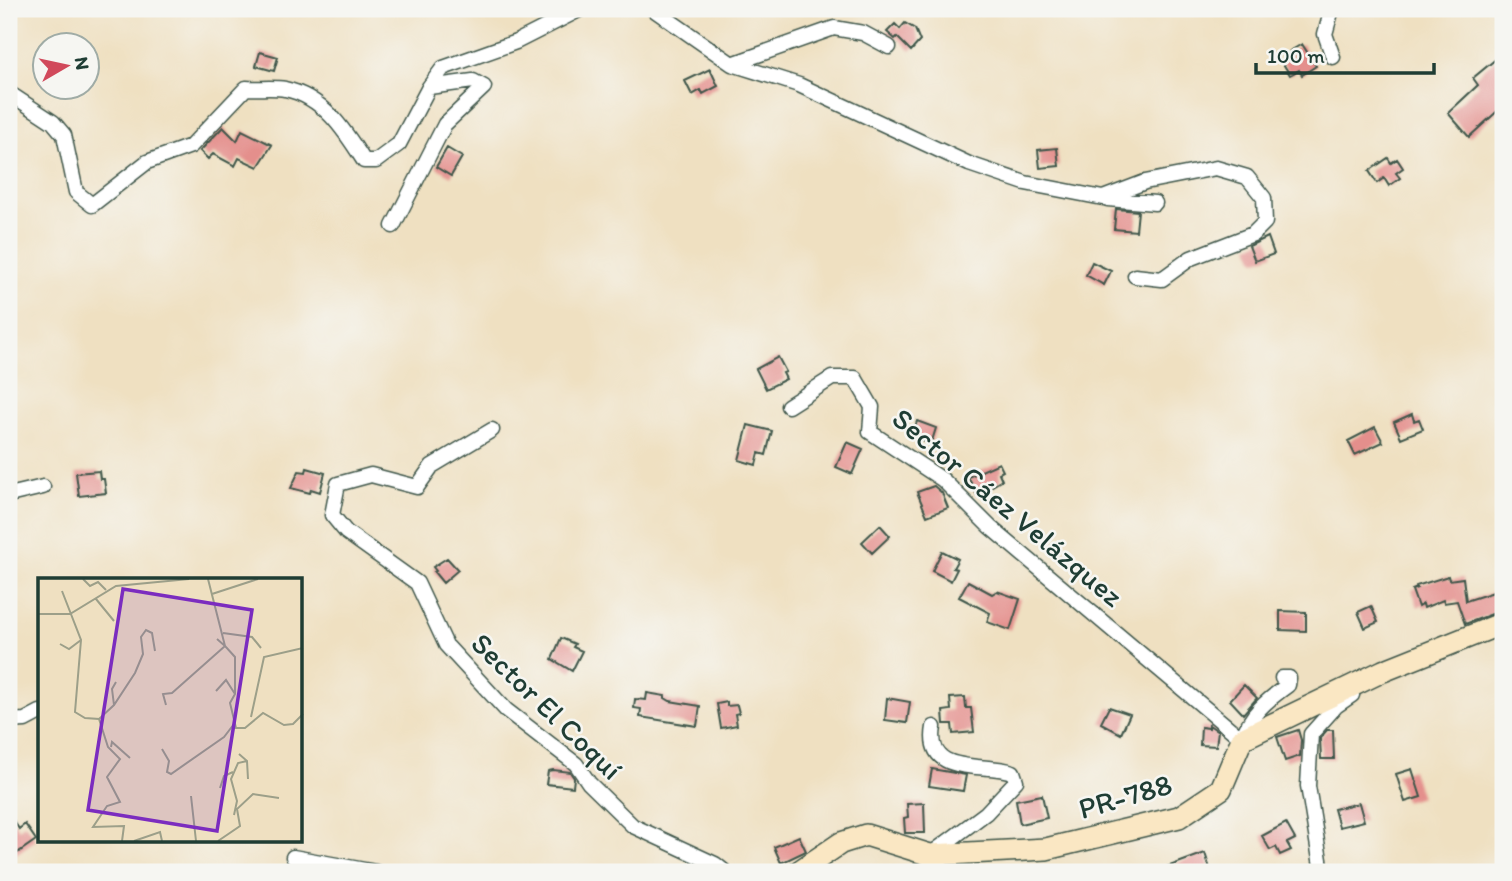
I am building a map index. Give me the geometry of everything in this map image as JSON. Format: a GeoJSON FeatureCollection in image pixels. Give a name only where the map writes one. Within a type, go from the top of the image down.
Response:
{"type":"FeatureCollection","features":[{"type":"Feature","properties":{"kind":"street"},"geometry":{"type":"LineString","coordinates":[[9,93],[52,122],[64,135],[76,192],[92,205],[146,162],[191,146],[246,88],[286,89],[314,102],[341,124],[364,161],[376,161],[399,144],[429,87],[443,68],[516,42],[581,9]]}},
{"type":"Feature","properties":{"kind":"street"},"geometry":{"type":"LineString","coordinates":[[653,9],[732,64],[799,85],[969,164],[1025,183],[1103,198],[1155,203]]}},
{"type":"Feature","properties":{"kind":"street"},"geometry":{"type":"LineString","coordinates":[[1332,9],[1325,34],[1333,57]]}},
{"type":"Feature","properties":{"kind":"street"},"geometry":{"type":"LineString","coordinates":[[732,64],[834,28],[863,33],[888,47]]}},
{"type":"Feature","properties":{"kind":"street"},"geometry":{"type":"LineString","coordinates":[[393,226],[445,124],[484,87],[473,81],[429,87]]}},
{"type":"Feature","properties":{"kind":"street"},"geometry":{"type":"LineString","coordinates":[[1103,198],[1145,182],[1216,168],[1247,177],[1264,198],[1265,222],[1253,234],[1191,258],[1162,279],[1135,276]]}},
{"type":"Feature","properties":{"kind":"street","name":"Sector Cáez Velázquez"},"geometry":{"type":"LineString","coordinates":[[788,406],[832,378],[855,378],[872,407],[870,432],[943,480],[990,527],[1242,739]]}},
{"type":"Feature","properties":{"kind":"street","name":"Sector El Coquí"},"geometry":{"type":"LineString","coordinates":[[492,430],[432,466],[416,487],[371,475],[338,484],[332,515],[346,532],[417,583],[446,645],[506,710],[576,764],[589,783],[633,826],[715,864],[725,872]]}},
{"type":"Feature","properties":{"kind":"street"},"geometry":{"type":"LineString","coordinates":[[9,495],[43,487]]}},
{"type":"Feature","properties":{"kind":"street"},"geometry":{"type":"LineString","coordinates":[[1242,739],[1383,671],[1503,623]]}},
{"type":"Feature","properties":{"kind":"street"},"geometry":{"type":"LineString","coordinates":[[1322,872],[1308,786],[1311,734],[1335,706],[1376,680],[1383,671]]}},
{"type":"Feature","properties":{"kind":"street"},"geometry":{"type":"LineString","coordinates":[[1242,739],[1247,722],[1268,698],[1290,682],[1289,678],[1282,678]]}},
{"type":"Feature","properties":{"kind":"street"},"geometry":{"type":"LineString","coordinates":[[9,721],[25,720],[38,713]]}},
{"type":"Feature","properties":{"kind":"street"},"geometry":{"type":"LineString","coordinates":[[930,855],[935,848],[963,832],[986,813],[1016,781],[1013,772],[966,766],[940,758],[933,749],[934,727]]}},
{"type":"Feature","properties":{"kind":"street","name":"PR-788"},"geometry":{"type":"LineString","coordinates":[[798,872],[841,843],[866,835],[930,855],[1046,849],[1179,817],[1222,789],[1242,739]]}},
{"type":"Feature","properties":{"kind":"street"},"geometry":{"type":"LineString","coordinates":[[292,857],[376,872]]}},
{"type":"Feature","properties":{"kind":"building"},"geometry":{"type":"Polygon","coordinates":[[[905,23],[915,29],[920,41],[911,51],[897,37],[895,39],[887,32],[895,24],[900,29],[905,23]]]}},
{"type":"Feature","properties":{"kind":"building"},"geometry":{"type":"Polygon","coordinates":[[[1302,44],[1316,66],[1302,75],[1299,70],[1290,75],[1282,62],[1293,56],[1290,51],[1302,44]]]}},
{"type":"Feature","properties":{"kind":"building"},"geometry":{"type":"Polygon","coordinates":[[[260,52],[278,57],[274,71],[256,66],[260,52]]]}},
{"type":"Feature","properties":{"kind":"building"},"geometry":{"type":"Polygon","coordinates":[[[1496,59],[1503,67],[1500,70],[1503,74],[1503,106],[1469,137],[1448,113],[1478,85],[1473,78],[1496,59]]]}},
{"type":"Feature","properties":{"kind":"building"},"geometry":{"type":"Polygon","coordinates":[[[710,69],[718,86],[703,94],[701,90],[692,95],[685,81],[710,69]]]}},
{"type":"Feature","properties":{"kind":"building"},"geometry":{"type":"Polygon","coordinates":[[[223,127],[237,141],[242,130],[272,145],[258,167],[239,158],[235,166],[213,154],[208,159],[200,151],[223,127]]]}},
{"type":"Feature","properties":{"kind":"building"},"geometry":{"type":"Polygon","coordinates":[[[447,148],[462,157],[451,176],[436,167],[447,148]]]}},
{"type":"Feature","properties":{"kind":"building"},"geometry":{"type":"Polygon","coordinates":[[[1057,148],[1059,166],[1040,168],[1038,150],[1057,148]]]}},
{"type":"Feature","properties":{"kind":"building"},"geometry":{"type":"Polygon","coordinates":[[[1388,158],[1391,163],[1397,159],[1403,168],[1396,173],[1400,178],[1389,186],[1384,178],[1377,183],[1369,171],[1388,158]]]}},
{"type":"Feature","properties":{"kind":"building"},"geometry":{"type":"Polygon","coordinates":[[[1116,209],[1138,211],[1136,231],[1114,229],[1116,209]]]}},
{"type":"Feature","properties":{"kind":"building"},"geometry":{"type":"Polygon","coordinates":[[[1268,237],[1274,254],[1255,261],[1249,246],[1268,237]]]}},
{"type":"Feature","properties":{"kind":"building"},"geometry":{"type":"Polygon","coordinates":[[[1092,262],[1111,271],[1104,285],[1086,275],[1092,262]]]}},
{"type":"Feature","properties":{"kind":"building"},"geometry":{"type":"Polygon","coordinates":[[[778,357],[786,372],[783,373],[786,379],[766,389],[756,369],[778,357]]]}},
{"type":"Feature","properties":{"kind":"building"},"geometry":{"type":"Polygon","coordinates":[[[1412,414],[1414,421],[1419,419],[1423,429],[1401,438],[1394,422],[1412,414]]]}},
{"type":"Feature","properties":{"kind":"building"},"geometry":{"type":"Polygon","coordinates":[[[917,421],[936,428],[931,444],[912,437],[917,421]]]}},
{"type":"Feature","properties":{"kind":"building"},"geometry":{"type":"Polygon","coordinates":[[[748,425],[772,431],[766,455],[759,453],[756,465],[739,460],[748,425]]]}},
{"type":"Feature","properties":{"kind":"building"},"geometry":{"type":"Polygon","coordinates":[[[1375,427],[1383,442],[1355,455],[1348,441],[1375,427]]]}},
{"type":"Feature","properties":{"kind":"building"},"geometry":{"type":"Polygon","coordinates":[[[847,442],[863,449],[852,474],[836,467],[847,442]]]}},
{"type":"Feature","properties":{"kind":"building"},"geometry":{"type":"Polygon","coordinates":[[[999,463],[1003,471],[999,473],[1002,480],[977,495],[968,477],[999,463]]]}},
{"type":"Feature","properties":{"kind":"building"},"geometry":{"type":"Polygon","coordinates":[[[307,468],[325,473],[320,492],[311,489],[310,493],[291,488],[299,471],[306,472],[307,468]]]}},
{"type":"Feature","properties":{"kind":"building"},"geometry":{"type":"Polygon","coordinates":[[[99,471],[100,479],[104,479],[106,493],[79,496],[76,473],[99,471]]]}},
{"type":"Feature","properties":{"kind":"building"},"geometry":{"type":"Polygon","coordinates":[[[934,486],[942,493],[948,508],[927,516],[917,492],[934,486]]]}},
{"type":"Feature","properties":{"kind":"building"},"geometry":{"type":"Polygon","coordinates":[[[880,525],[890,536],[872,553],[862,542],[880,525]]]}},
{"type":"Feature","properties":{"kind":"building"},"geometry":{"type":"Polygon","coordinates":[[[942,551],[958,559],[951,581],[932,571],[942,551]]]}},
{"type":"Feature","properties":{"kind":"building"},"geometry":{"type":"Polygon","coordinates":[[[447,558],[458,570],[443,583],[433,567],[447,558]]]}},
{"type":"Feature","properties":{"kind":"building"},"geometry":{"type":"Polygon","coordinates":[[[1448,576],[1449,580],[1463,578],[1466,601],[1503,589],[1503,610],[1465,624],[1457,601],[1444,603],[1443,600],[1424,608],[1423,604],[1418,607],[1412,590],[1417,588],[1416,586],[1448,576]]]}},
{"type":"Feature","properties":{"kind":"building"},"geometry":{"type":"Polygon","coordinates":[[[968,581],[992,594],[997,591],[1020,599],[1010,630],[987,622],[990,613],[959,597],[968,581]]]}},
{"type":"Feature","properties":{"kind":"building"},"geometry":{"type":"Polygon","coordinates":[[[1371,606],[1378,622],[1365,628],[1358,612],[1371,606]]]}},
{"type":"Feature","properties":{"kind":"building"},"geometry":{"type":"Polygon","coordinates":[[[1280,611],[1306,612],[1306,631],[1280,630],[1280,611]]]}},
{"type":"Feature","properties":{"kind":"building"},"geometry":{"type":"Polygon","coordinates":[[[561,638],[575,644],[573,647],[582,651],[572,671],[552,659],[561,638]]]}},
{"type":"Feature","properties":{"kind":"building"},"geometry":{"type":"Polygon","coordinates":[[[1244,685],[1257,698],[1243,714],[1230,700],[1244,685]]]}},
{"type":"Feature","properties":{"kind":"building"},"geometry":{"type":"Polygon","coordinates":[[[647,693],[665,696],[670,701],[700,706],[697,726],[640,717],[641,709],[634,708],[635,699],[646,700],[647,693]]]}},
{"type":"Feature","properties":{"kind":"building"},"geometry":{"type":"Polygon","coordinates":[[[965,697],[966,708],[971,708],[974,732],[953,734],[952,724],[944,724],[943,711],[951,710],[950,698],[965,697]]]}},
{"type":"Feature","properties":{"kind":"building"},"geometry":{"type":"Polygon","coordinates":[[[887,698],[910,702],[907,723],[885,720],[887,698]]]}},
{"type":"Feature","properties":{"kind":"building"},"geometry":{"type":"Polygon","coordinates":[[[727,702],[727,706],[737,705],[737,725],[721,728],[717,704],[727,702]]]}},
{"type":"Feature","properties":{"kind":"building"},"geometry":{"type":"Polygon","coordinates":[[[1109,707],[1130,714],[1121,734],[1101,723],[1109,707]]]}},
{"type":"Feature","properties":{"kind":"building"},"geometry":{"type":"Polygon","coordinates":[[[1209,725],[1218,731],[1216,746],[1200,745],[1201,727],[1209,728],[1209,725]]]}},
{"type":"Feature","properties":{"kind":"building"},"geometry":{"type":"Polygon","coordinates":[[[1298,730],[1301,740],[1300,756],[1285,761],[1277,737],[1298,730]]]}},
{"type":"Feature","properties":{"kind":"building"},"geometry":{"type":"Polygon","coordinates":[[[1327,730],[1333,730],[1334,759],[1321,759],[1320,738],[1327,730]]]}},
{"type":"Feature","properties":{"kind":"building"},"geometry":{"type":"Polygon","coordinates":[[[932,769],[966,775],[963,791],[929,786],[932,769]]]}},
{"type":"Feature","properties":{"kind":"building"},"geometry":{"type":"Polygon","coordinates":[[[1412,769],[1421,797],[1405,802],[1396,774],[1412,769]]]}},
{"type":"Feature","properties":{"kind":"building"},"geometry":{"type":"Polygon","coordinates":[[[548,771],[570,772],[574,778],[573,787],[546,784],[548,771]]]}},
{"type":"Feature","properties":{"kind":"building"},"geometry":{"type":"Polygon","coordinates":[[[1042,795],[1047,818],[1020,824],[1016,800],[1042,795]]]}},
{"type":"Feature","properties":{"kind":"building"},"geometry":{"type":"Polygon","coordinates":[[[924,803],[925,833],[905,833],[907,804],[924,803]]]}},
{"type":"Feature","properties":{"kind":"building"},"geometry":{"type":"Polygon","coordinates":[[[1359,803],[1364,821],[1339,827],[1334,809],[1359,803]]]}},
{"type":"Feature","properties":{"kind":"building"},"geometry":{"type":"Polygon","coordinates":[[[9,814],[19,829],[25,824],[36,840],[13,856],[9,850],[9,814]]]}},
{"type":"Feature","properties":{"kind":"building"},"geometry":{"type":"Polygon","coordinates":[[[1286,823],[1295,839],[1287,843],[1291,850],[1280,855],[1276,847],[1270,850],[1262,836],[1286,823]]]}},
{"type":"Feature","properties":{"kind":"building"},"geometry":{"type":"Polygon","coordinates":[[[799,836],[806,851],[781,863],[774,847],[799,836]]]}},
{"type":"Feature","properties":{"kind":"building"},"geometry":{"type":"Polygon","coordinates":[[[1205,853],[1211,872],[1156,872],[1156,871],[1205,853]]]}}]}
